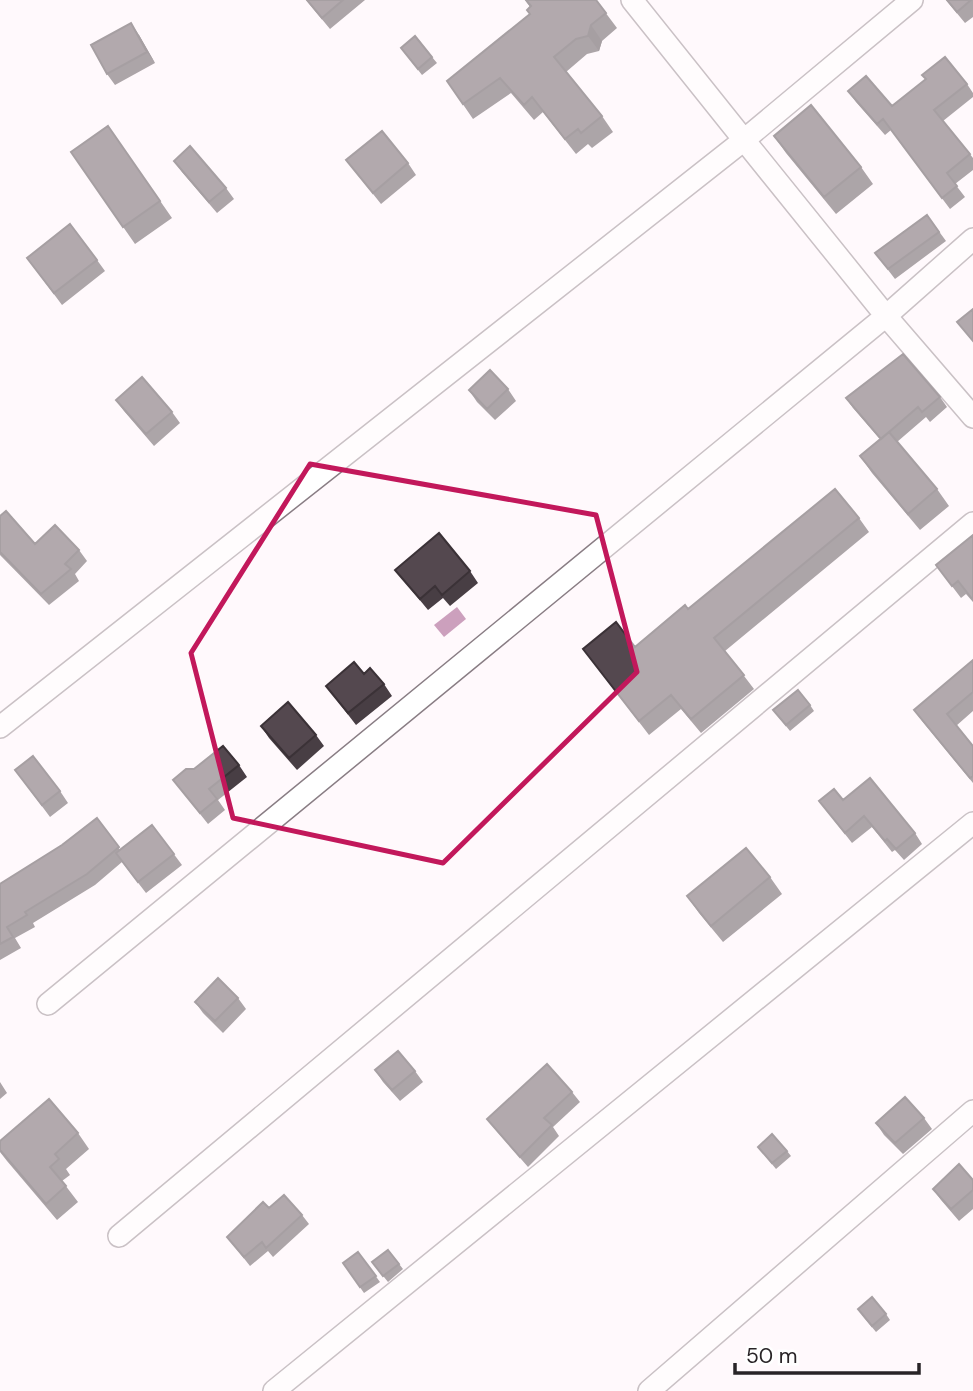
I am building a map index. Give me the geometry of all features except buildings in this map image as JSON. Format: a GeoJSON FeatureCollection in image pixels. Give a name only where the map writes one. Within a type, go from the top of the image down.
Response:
{"type":"FeatureCollection","features":[{"type":"Feature","properties":{"kind":"street"},"geometry":{"type":"LineString","coordinates":[[632,0],[886,316],[973,417]]}},
{"type":"Feature","properties":{"kind":"street"},"geometry":{"type":"LineString","coordinates":[[0,727],[744,140],[912,0]]}},
{"type":"Feature","properties":{"kind":"street"},"geometry":{"type":"LineString","coordinates":[[48,1004],[886,316],[973,239]]}},
{"type":"Feature","properties":{"kind":"street"},"geometry":{"type":"LineString","coordinates":[[118,1236],[973,523]]}},
{"type":"Feature","properties":{"kind":"street"},"geometry":{"type":"LineString","coordinates":[[274,1391],[973,824]]}},
{"type":"Feature","properties":{"kind":"street"},"geometry":{"type":"LineString","coordinates":[[649,1391],[973,1111]]}},
{"type":"Feature","properties":{"kind":"highlighted area"},"geometry":{"type":"Polygon","coordinates":[[[310,464],[596,515],[637,672],[443,863],[233,818],[191,653],[310,464]]]}},
{"type":"Feature","properties":{"kind":"shaded area"},"geometry":{"type":"Polygon","coordinates":[[[457,607],[466,619],[444,637],[434,625],[457,607]]]}}]}
